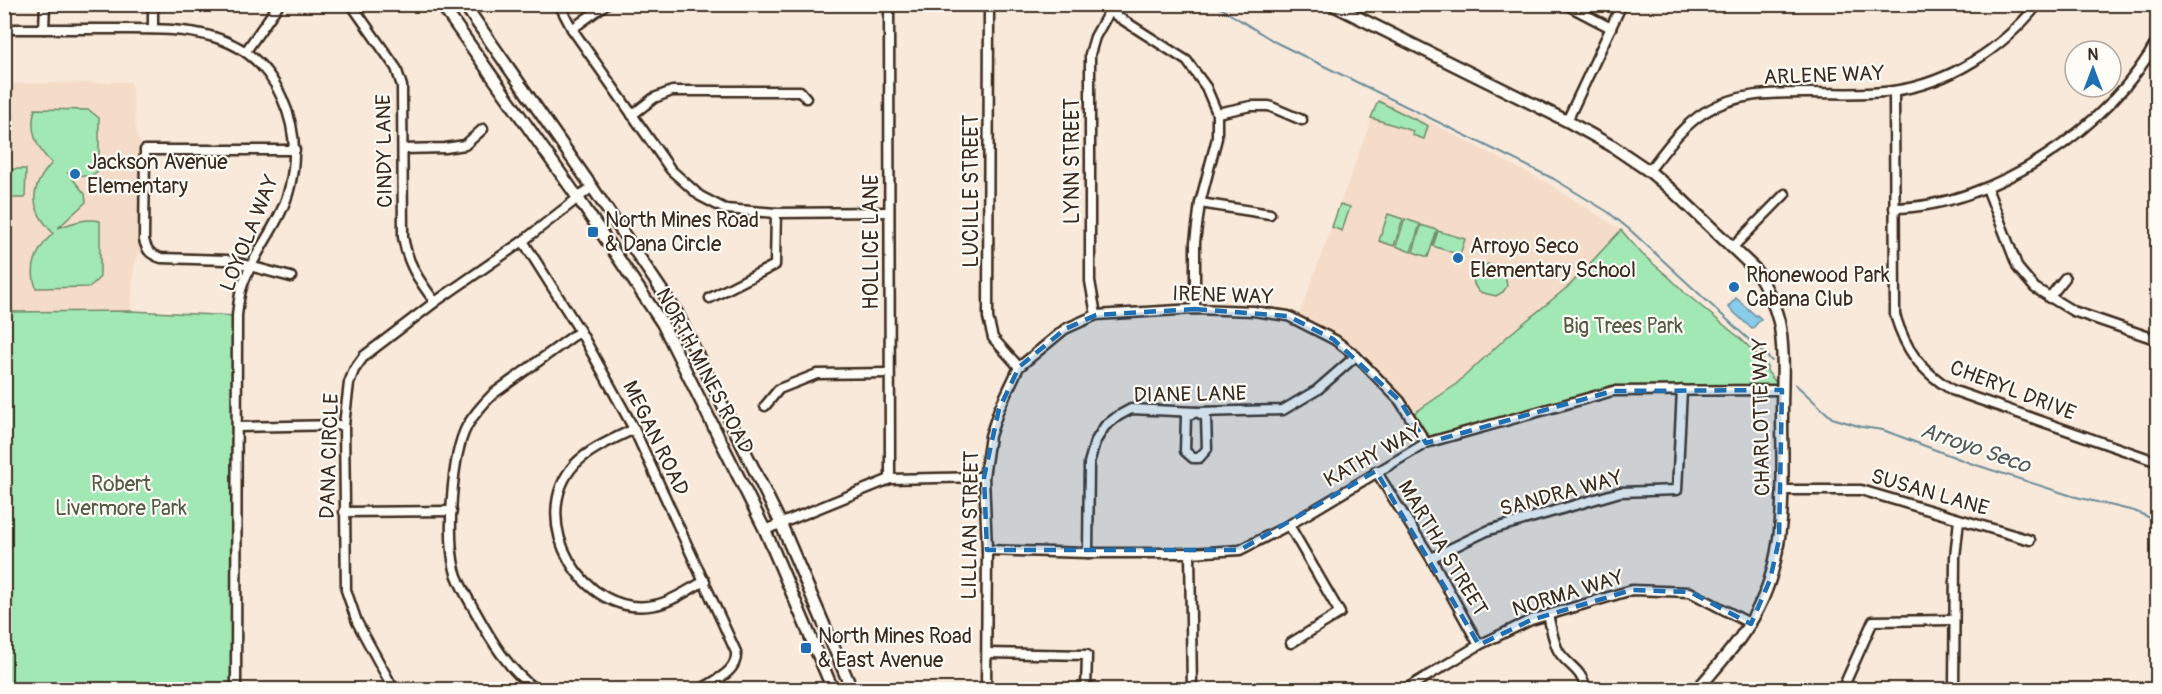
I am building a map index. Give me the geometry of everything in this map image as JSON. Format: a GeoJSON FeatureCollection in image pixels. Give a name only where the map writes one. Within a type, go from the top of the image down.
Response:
{"type":"FeatureCollection","features":[{"type":"Feature","properties":{"kind":"main road","name":"NORTH MINES ROAD"},"geometry":{"type":"LineString","coordinates":[[441,4],[578,198],[662,323],[765,530],[833,690]]}},
{"type":"Feature","properties":{"kind":"main road","name":"NORTH MINES ROAD"},"geometry":{"type":"LineString","coordinates":[[464,4],[677,313],[781,524],[852,690]]}},
{"type":"Feature","properties":{"kind":"main road","name":"CHARLOTTE WAY"},"geometry":{"type":"LineString","coordinates":[[1331,4],[1567,121],[1612,146],[1649,171],[1733,247],[1755,269],[1770,295],[1779,324],[1782,364],[1783,490],[1781,530],[1776,558],[1763,599],[1751,624],[1724,661],[1697,690]]}},
{"type":"Feature","properties":{"kind":"street"},"geometry":{"type":"LineString","coordinates":[[44,29],[45,4]]}},
{"type":"Feature","properties":{"kind":"street"},"geometry":{"type":"LineString","coordinates":[[153,4],[153,29]]}},
{"type":"Feature","properties":{"kind":"street"},"geometry":{"type":"LineString","coordinates":[[246,51],[279,4]]}},
{"type":"Feature","properties":{"kind":"street","name":"CINDY LANE"},"geometry":{"type":"LineString","coordinates":[[351,4],[396,68],[402,86],[403,237],[406,256],[413,272],[435,302]]}},
{"type":"Feature","properties":{"kind":"street"},"geometry":{"type":"LineString","coordinates":[[559,4],[572,29],[671,170],[700,196],[725,209],[776,213],[889,212]]}},
{"type":"Feature","properties":{"kind":"street"},"geometry":{"type":"LineString","coordinates":[[572,29],[606,4]]}},
{"type":"Feature","properties":{"kind":"street","name":"HOLLICE LANE"},"geometry":{"type":"LineString","coordinates":[[889,4],[890,479]]}},
{"type":"Feature","properties":{"kind":"street","name":"LUCILLE STREET"},"geometry":{"type":"LineString","coordinates":[[989,4],[988,318],[993,338],[1019,367]]}},
{"type":"Feature","properties":{"kind":"street"},"geometry":{"type":"LineString","coordinates":[[1098,4],[1187,61],[1206,87],[1218,113],[1217,138],[1200,203],[1195,242],[1195,309]]}},
{"type":"Feature","properties":{"kind":"street"},"geometry":{"type":"LineString","coordinates":[[1565,4],[1611,27]]}},
{"type":"Feature","properties":{"kind":"street"},"geometry":{"type":"LineString","coordinates":[[1567,121],[1622,4]]}},
{"type":"Feature","properties":{"kind":"street","name":"ARLENE WAY"},"geometry":{"type":"LineString","coordinates":[[1649,171],[1687,125],[1727,101],[1767,93],[1872,93],[1894,91],[1923,84],[1952,73],[1976,60],[2019,27],[2038,4]]}},
{"type":"Feature","properties":{"kind":"street","name":"LYNN STREET"},"geometry":{"type":"LineString","coordinates":[[1096,315],[1090,281],[1090,54],[1095,36],[1110,10]]}},
{"type":"Feature","properties":{"kind":"street","name":"LOYOLA WAY"},"geometry":{"type":"LineString","coordinates":[[4,29],[153,29],[201,33],[222,38],[246,51],[265,70],[278,87],[292,124],[295,150],[294,170],[289,190],[281,213],[243,284],[237,316],[236,690]]}},
{"type":"Feature","properties":{"kind":"street"},"geometry":{"type":"LineString","coordinates":[[1894,208],[1912,208],[1987,188],[2041,159],[2073,137],[2118,93],[2156,45]]}},
{"type":"Feature","properties":{"kind":"street"},"geometry":{"type":"LineString","coordinates":[[632,115],[654,98],[672,91],[800,91],[806,98]]}},
{"type":"Feature","properties":{"kind":"street","name":"CHERYL DRIVE"},"geometry":{"type":"LineString","coordinates":[[1894,91],[1895,315],[1902,339],[1911,354],[1934,379],[1952,390],[2157,462]]}},
{"type":"Feature","properties":{"kind":"street"},"geometry":{"type":"LineString","coordinates":[[1218,113],[1251,106],[1269,106],[1302,120]]}},
{"type":"Feature","properties":{"kind":"street"},"geometry":{"type":"LineString","coordinates":[[403,149],[465,145],[483,129]]}},
{"type":"Feature","properties":{"kind":"street"},"geometry":{"type":"LineString","coordinates":[[291,277],[214,258],[161,258],[152,255],[147,250],[144,240],[145,150],[295,150]]}},
{"type":"Feature","properties":{"kind":"street","name":"DANA CIRCLE"},"geometry":{"type":"LineString","coordinates":[[394,690],[350,607],[346,590],[344,425],[349,383],[364,356],[435,302],[523,241],[592,187]]}},
{"type":"Feature","properties":{"kind":"street"},"geometry":{"type":"LineString","coordinates":[[1987,188],[2018,268],[2035,288],[2073,311],[2157,340]]}},
{"type":"Feature","properties":{"kind":"street"},"geometry":{"type":"LineString","coordinates":[[1733,247],[1785,195]]}},
{"type":"Feature","properties":{"kind":"street"},"geometry":{"type":"LineString","coordinates":[[1200,203],[1270,214]]}},
{"type":"Feature","properties":{"kind":"street"},"geometry":{"type":"LineString","coordinates":[[710,298],[775,265],[776,213]]}},
{"type":"Feature","properties":{"kind":"street","name":"MEGAN ROAD"},"geometry":{"type":"LineString","coordinates":[[523,241],[580,331],[634,429],[736,652],[737,661],[734,668],[700,690]]}},
{"type":"Feature","properties":{"kind":"street"},"geometry":{"type":"LineString","coordinates":[[2049,298],[2065,278]]}},
{"type":"Feature","properties":{"kind":"street","name":"IRENE WAY"},"geometry":{"type":"LineString","coordinates":[[1019,367],[1065,329],[1096,315],[1195,309],[1253,311],[1288,316],[1335,340],[1356,356],[1400,401],[1425,443]]}},
{"type":"Feature","properties":{"kind":"street"},"geometry":{"type":"LineString","coordinates":[[536,690],[523,680],[494,646],[461,586],[455,569],[453,553],[454,468],[466,427],[480,407],[493,394],[580,331]]}},
{"type":"Feature","properties":{"kind":"street","name":"DIANE LANE"},"geometry":{"type":"LineString","coordinates":[[1088,553],[1089,463],[1095,442],[1105,426],[1131,409],[1197,412],[1283,410],[1317,390],[1356,356]]}},
{"type":"Feature","properties":{"kind":"street","name":"LILLIAN STREET"},"geometry":{"type":"LineString","coordinates":[[986,690],[987,550],[984,477],[993,427],[1019,367]]}},
{"type":"Feature","properties":{"kind":"street"},"geometry":{"type":"LineString","coordinates":[[765,406],[779,389],[817,374],[889,373]]}},
{"type":"Feature","properties":{"kind":"street","name":"KATHY WAY"},"geometry":{"type":"LineString","coordinates":[[987,550],[1190,553],[1240,550],[1289,525],[1425,443],[1613,391],[1782,385]]}},
{"type":"Feature","properties":{"kind":"street","name":"SANDRA WAY"},"geometry":{"type":"LineString","coordinates":[[1431,558],[1489,530],[1620,492],[1677,490],[1682,390]]}},
{"type":"Feature","properties":{"kind":"street"},"geometry":{"type":"LineString","coordinates":[[1197,412],[1206,417],[1207,449],[1199,458],[1193,458],[1185,451],[1186,417],[1197,412]]}},
{"type":"Feature","properties":{"kind":"street"},"geometry":{"type":"LineString","coordinates":[[237,427],[344,425]]}},
{"type":"Feature","properties":{"kind":"street"},"geometry":{"type":"LineString","coordinates":[[634,429],[584,456],[574,466],[563,485],[556,514],[557,529],[567,555],[583,580],[593,590],[611,600],[629,604],[655,605],[705,581]]}},
{"type":"Feature","properties":{"kind":"street","name":"MARTHA STREET"},"geometry":{"type":"LineString","coordinates":[[1376,471],[1431,558],[1479,645]]}},
{"type":"Feature","properties":{"kind":"street"},"geometry":{"type":"LineString","coordinates":[[765,530],[890,479],[984,477]]}},
{"type":"Feature","properties":{"kind":"street","name":"SUSAN LANE"},"geometry":{"type":"LineString","coordinates":[[1783,490],[1861,490],[2030,540]]}},
{"type":"Feature","properties":{"kind":"street"},"geometry":{"type":"LineString","coordinates":[[344,512],[452,511]]}},
{"type":"Feature","properties":{"kind":"street"},"geometry":{"type":"LineString","coordinates":[[1954,690],[1955,557],[1959,520]]}},
{"type":"Feature","properties":{"kind":"street"},"geometry":{"type":"LineString","coordinates":[[1289,525],[1340,613],[1291,643]]}},
{"type":"Feature","properties":{"kind":"street"},"geometry":{"type":"LineString","coordinates":[[1190,553],[1192,690]]}},
{"type":"Feature","properties":{"kind":"street","name":"NORMA WAY"},"geometry":{"type":"LineString","coordinates":[[1404,690],[1479,645],[1531,620],[1632,590],[1690,592],[1751,624]]}},
{"type":"Feature","properties":{"kind":"street"},"geometry":{"type":"LineString","coordinates":[[1548,615],[1558,650],[1578,670],[1586,690]]}},
{"type":"Feature","properties":{"kind":"street"},"geometry":{"type":"LineString","coordinates":[[1842,690],[1873,621],[1954,620]]}},
{"type":"Feature","properties":{"kind":"street"},"geometry":{"type":"LineString","coordinates":[[987,653],[1087,655],[1086,690]]}},
{"type":"Feature","properties":{"kind":"highlighted area"},"geometry":{"type":"Polygon","coordinates":[[[1195,309],[1288,316],[1333,339],[1400,401],[1426,443],[1613,391],[1782,390],[1779,540],[1770,580],[1751,624],[1690,592],[1632,590],[1531,620],[1479,645],[1376,471],[1240,550],[987,550],[984,477],[999,409],[1019,367],[1065,329],[1096,315],[1195,309]]]}},
{"type":"Feature","properties":{"kind":"shaded area","name":"Jackson Avenue Elementary"},"geometry":{"type":"Polygon","coordinates":[[[131,82],[137,137],[145,150],[144,240],[134,266],[131,311],[5,312],[4,84],[131,82]]]}},
{"type":"Feature","properties":{"kind":"shaded area","name":"Arroyo Seco Elementary School"},"geometry":{"type":"Polygon","coordinates":[[[1380,96],[1551,185],[1621,230],[1570,285],[1509,335],[1454,386],[1410,416],[1356,356],[1297,321],[1380,96]]]}},
{"type":"Feature","properties":{"kind":"green space"},"geometry":{"type":"Polygon","coordinates":[[[1378,101],[1428,126],[1424,139],[1412,135],[1413,131],[1371,118],[1378,101]]]}},
{"type":"Feature","properties":{"kind":"green space"},"geometry":{"type":"Polygon","coordinates":[[[4,102],[8,102],[8,113],[14,114],[11,154],[5,154],[4,102]]]}},
{"type":"Feature","properties":{"kind":"green space"},"geometry":{"type":"Polygon","coordinates":[[[35,109],[89,110],[99,118],[99,170],[90,177],[68,173],[85,194],[86,202],[58,228],[83,221],[100,221],[100,277],[90,287],[36,288],[33,273],[36,258],[53,233],[39,215],[36,206],[35,198],[39,181],[52,163],[35,138],[33,116],[35,109]]]}},
{"type":"Feature","properties":{"kind":"green space"},"geometry":{"type":"Polygon","coordinates":[[[11,169],[26,169],[25,198],[10,198],[11,169]]]}},
{"type":"Feature","properties":{"kind":"green space"},"geometry":{"type":"Polygon","coordinates":[[[1340,204],[1350,207],[1342,231],[1332,227],[1340,204]]]}},
{"type":"Feature","properties":{"kind":"green space"},"geometry":{"type":"Polygon","coordinates":[[[1388,214],[1403,219],[1394,246],[1379,241],[1388,214]]]}},
{"type":"Feature","properties":{"kind":"green space"},"geometry":{"type":"Polygon","coordinates":[[[1405,219],[1420,224],[1411,252],[1396,246],[1405,219]]]}},
{"type":"Feature","properties":{"kind":"green space"},"geometry":{"type":"Polygon","coordinates":[[[1421,225],[1437,230],[1428,257],[1413,252],[1421,225]]]}},
{"type":"Feature","properties":{"kind":"green space","name":"Big Trees Park"},"geometry":{"type":"Polygon","coordinates":[[[1621,230],[1642,254],[1741,339],[1767,365],[1767,371],[1782,390],[1613,391],[1426,443],[1410,416],[1454,386],[1509,335],[1570,285],[1621,230]]]}},
{"type":"Feature","properties":{"kind":"green space"},"geometry":{"type":"Polygon","coordinates":[[[1438,231],[1465,239],[1460,255],[1433,246],[1438,231]]]}},
{"type":"Feature","properties":{"kind":"green space"},"geometry":{"type":"Polygon","coordinates":[[[1488,264],[1502,271],[1506,281],[1507,286],[1503,292],[1496,296],[1479,292],[1473,279],[1478,269],[1488,264]]]}},
{"type":"Feature","properties":{"kind":"green space","name":"Robert Livermore Park"},"geometry":{"type":"Polygon","coordinates":[[[131,311],[237,316],[236,689],[5,689],[5,312],[131,311]]]}},
{"type":"Feature","properties":{"kind":"water"},"geometry":{"type":"Polygon","coordinates":[[[1736,298],[1761,319],[1752,329],[1728,307],[1736,298]]]}},
{"type":"Feature","properties":{"kind":"waterway"},"geometry":{"type":"LineString","coordinates":[[1214,4],[1275,42],[1554,179],[1608,212],[1772,361]]}},
{"type":"Feature","properties":{"kind":"waterway","name":"Arroyo Seco"},"geometry":{"type":"LineString","coordinates":[[1795,384],[1832,418],[1862,427],[1883,430],[1970,463],[2072,496],[2134,511],[2158,521]]}},
{"type":"Feature","properties":{"kind":"place","name":"Jackson Avenue Elementary"},"geometry":{"type":"Point","coordinates":[75,174]}},
{"type":"Feature","properties":{"kind":"place","name":"North Mines Road & Dana Circle"},"geometry":{"type":"Point","coordinates":[593,232]}},
{"type":"Feature","properties":{"kind":"place","name":"Arroyo Seco Elementary School"},"geometry":{"type":"Point","coordinates":[1458,258]}},
{"type":"Feature","properties":{"kind":"place","name":"Rhonewood Park Cabana Club"},"geometry":{"type":"Point","coordinates":[1734,287]}},
{"type":"Feature","properties":{"kind":"place","name":"North Mines Road & East Avenue"},"geometry":{"type":"Point","coordinates":[806,648]}}]}
